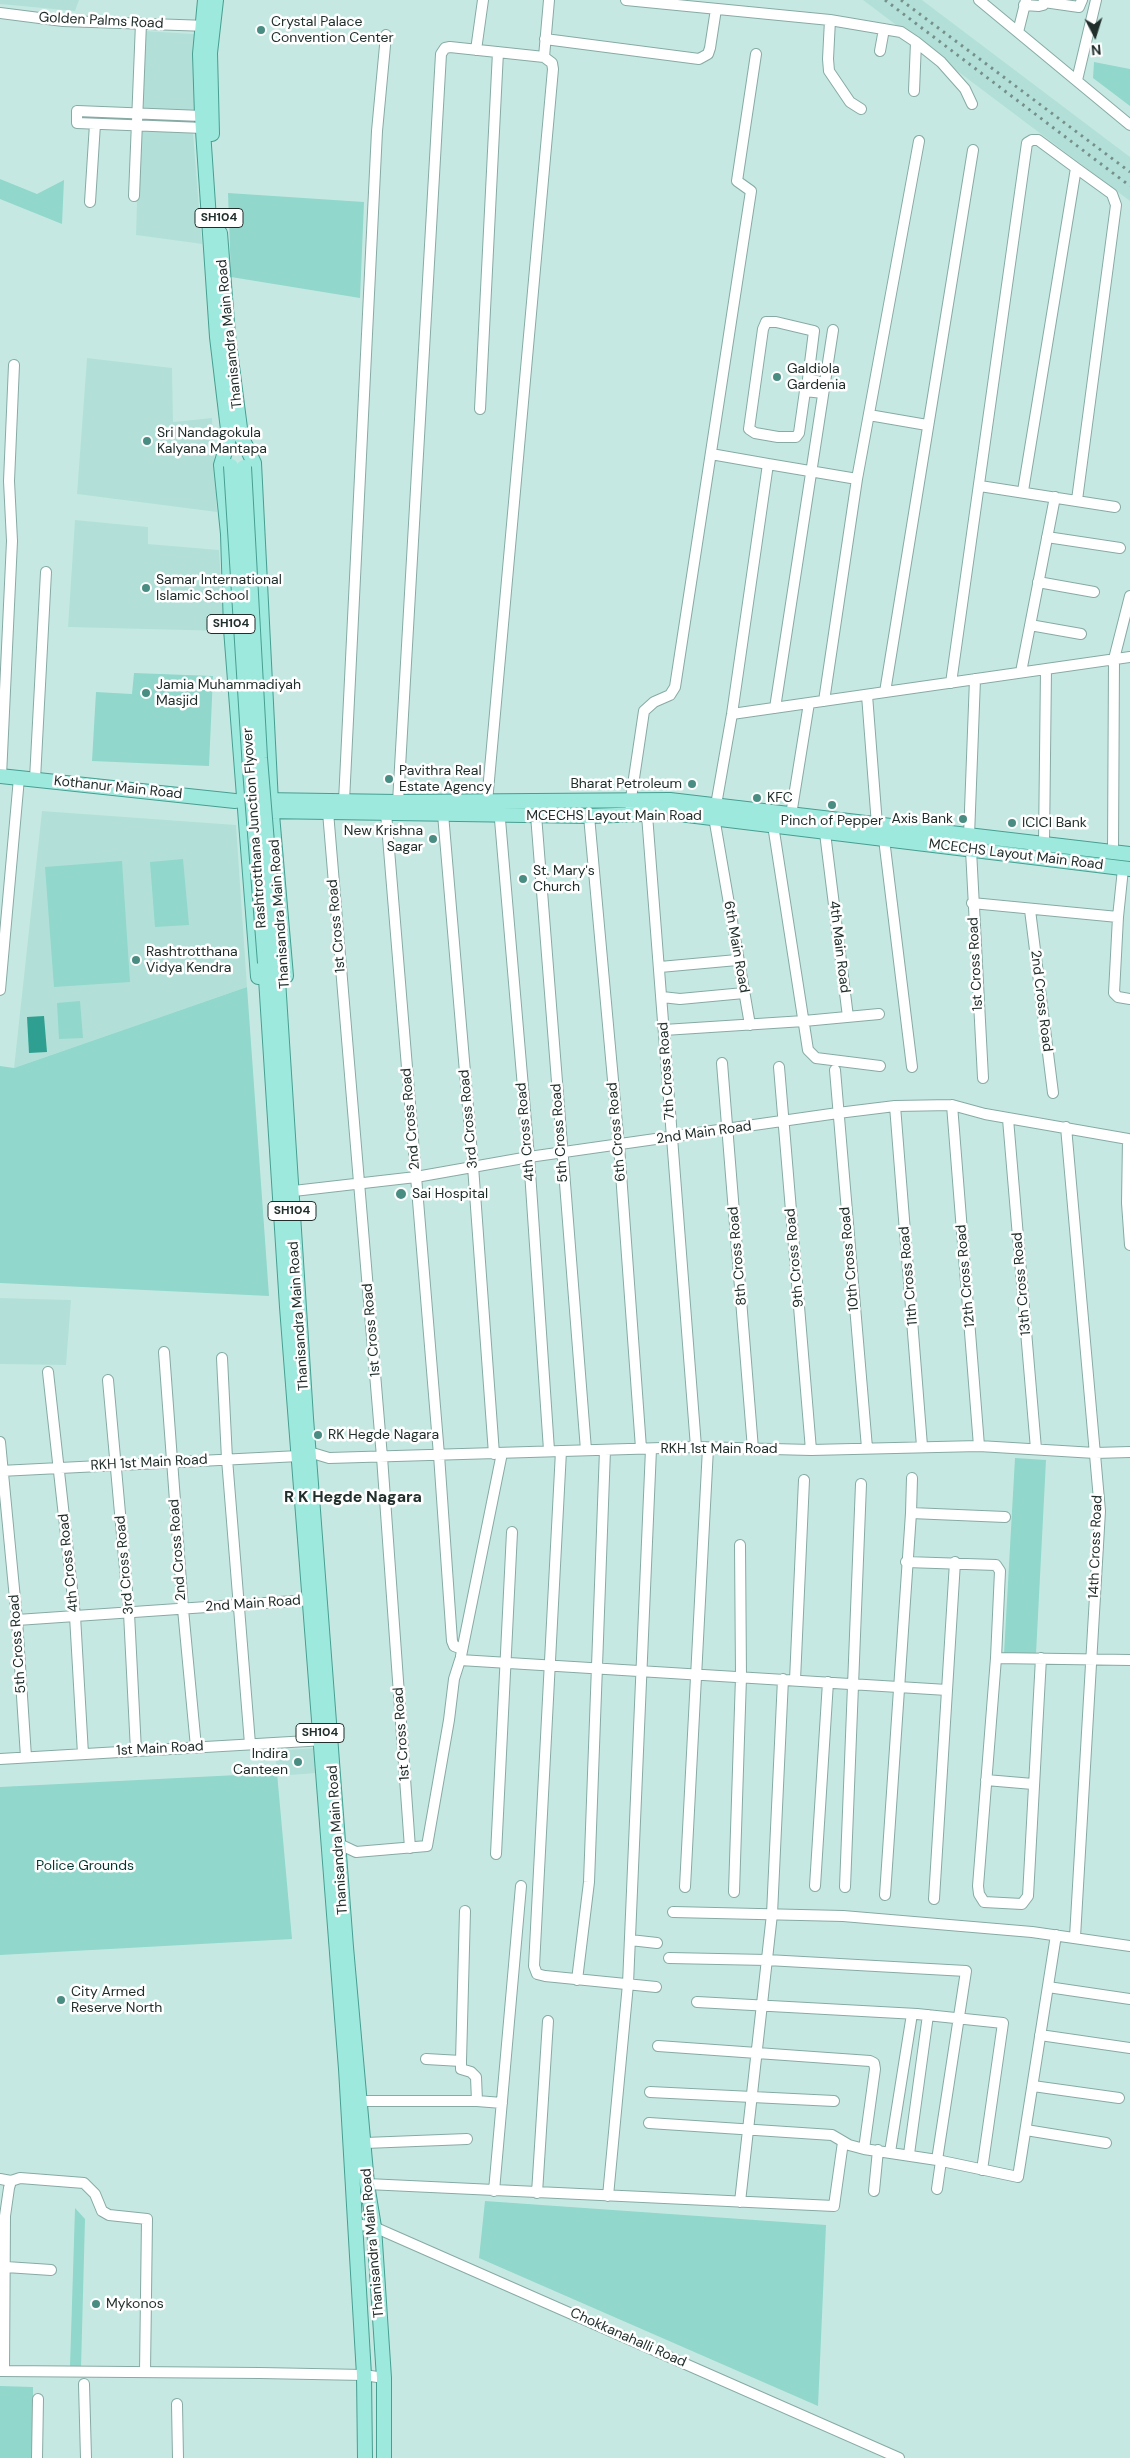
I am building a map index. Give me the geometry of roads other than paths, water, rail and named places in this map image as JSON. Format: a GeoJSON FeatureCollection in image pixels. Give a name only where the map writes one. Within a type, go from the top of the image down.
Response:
{"type":"FeatureCollection","features":[{"type":"Feature","properties":{"kind":"main road","name":"Thanisandra Main Road"},"geometry":{"type":"LineString","coordinates":[[205,0],[210,53],[212,135],[235,437],[221,465],[228,534],[231,629],[241,803],[259,993],[274,1000]]}},
{"type":"Feature","properties":{"kind":"main road","name":"Thanisandra Main Road"},"geometry":{"type":"LineString","coordinates":[[216,0],[200,54],[203,122],[216,337],[235,437],[254,464],[269,779],[275,804],[288,992],[274,1000]]}},
{"type":"Feature","properties":{"kind":"main road","name":"Rashtrotthana Junction Flyover"},"geometry":{"type":"LineString","coordinates":[[235,437],[260,758],[274,1000]]}},
{"type":"Feature","properties":{"kind":"main road"},"geometry":{"type":"LineString","coordinates":[[228,534],[258,532]]}},
{"type":"Feature","properties":{"kind":"main road","name":"Kothanur Main Road"},"geometry":{"type":"LineString","coordinates":[[0,776],[241,803],[275,804]]}},
{"type":"Feature","properties":{"kind":"main road","name":"MCECHS Layout Main Road"},"geometry":{"type":"LineString","coordinates":[[275,804],[344,801],[495,806],[670,800],[773,825],[877,825],[970,843],[1127,869]]}},
{"type":"Feature","properties":{"kind":"main road","name":"MCECHS Layout Main Road"},"geometry":{"type":"LineString","coordinates":[[275,804],[328,812],[443,814],[495,806],[536,815],[630,816],[715,811],[791,815],[884,839],[1044,844],[1130,854]]}},
{"type":"Feature","properties":{"kind":"main road","name":"Thanisandra Main Road"},"geometry":{"type":"LineString","coordinates":[[274,1000],[285,1192],[326,1740],[364,2375],[365,2458]]}},
{"type":"Feature","properties":{"kind":"main road","name":"Thanisandra Main Road"},"geometry":{"type":"LineString","coordinates":[[304,1453],[309,1600],[339,1844],[367,2184],[374,2227],[384,2378],[384,2458]]}},
{"type":"Feature","properties":{"kind":"street"},"geometry":{"type":"LineString","coordinates":[[476,50],[483,0]]}},
{"type":"Feature","properties":{"kind":"street"},"geometry":{"type":"LineString","coordinates":[[398,802],[441,54],[445,48],[450,47],[544,57],[549,0]]}},
{"type":"Feature","properties":{"kind":"street"},"geometry":{"type":"LineString","coordinates":[[626,0],[830,20],[901,32],[941,62],[965,89],[972,104]]}},
{"type":"Feature","properties":{"kind":"street"},"geometry":{"type":"LineString","coordinates":[[979,0],[1130,125]]}},
{"type":"Feature","properties":{"kind":"street"},"geometry":{"type":"LineString","coordinates":[[1018,32],[1025,2],[1040,6],[1044,1],[1079,7],[1082,0]]}},
{"type":"Feature","properties":{"kind":"street"},"geometry":{"type":"LineString","coordinates":[[1077,80],[1096,0]]}},
{"type":"Feature","properties":{"kind":"street"},"geometry":{"type":"LineString","coordinates":[[545,39],[699,59],[708,54],[716,9]]}},
{"type":"Feature","properties":{"kind":"street","name":"Golden Palms Road"},"geometry":{"type":"LineString","coordinates":[[0,13],[64,20],[208,26]]}},
{"type":"Feature","properties":{"kind":"street"},"geometry":{"type":"LineString","coordinates":[[830,20],[829,71],[850,102],[861,109]]}},
{"type":"Feature","properties":{"kind":"street"},"geometry":{"type":"LineString","coordinates":[[134,196],[141,23]]}},
{"type":"Feature","properties":{"kind":"street"},"geometry":{"type":"LineString","coordinates":[[880,51],[884,29]]}},
{"type":"Feature","properties":{"kind":"street"},"geometry":{"type":"LineString","coordinates":[[344,801],[377,132],[386,35]]}},
{"type":"Feature","properties":{"kind":"street"},"geometry":{"type":"LineString","coordinates":[[914,91],[916,42]]}},
{"type":"Feature","properties":{"kind":"street"},"geometry":{"type":"LineString","coordinates":[[480,409],[498,52]]}},
{"type":"Feature","properties":{"kind":"street"},"geometry":{"type":"LineString","coordinates":[[630,816],[630,802],[644,710],[654,702],[670,695],[675,687],[751,191],[737,181],[756,54]]}},
{"type":"Feature","properties":{"kind":"street","name":"4th Cross Road"},"geometry":{"type":"LineString","coordinates":[[544,57],[552,63],[553,69],[495,806],[529,1157],[549,1450]]}},
{"type":"Feature","properties":{"kind":"street"},"geometry":{"type":"LineString","coordinates":[[77,111],[137,114],[203,122],[137,125],[77,123],[77,111]]}},
{"type":"Feature","properties":{"kind":"street"},"geometry":{"type":"LineString","coordinates":[[90,202],[95,124]]}},
{"type":"Feature","properties":{"kind":"street"},"geometry":{"type":"LineString","coordinates":[[951,682],[1027,143],[1038,140],[1112,194],[1116,205],[1076,500]]}},
{"type":"Feature","properties":{"kind":"street"},"geometry":{"type":"LineString","coordinates":[[824,701],[857,479],[920,141]]}},
{"type":"Feature","properties":{"kind":"street"},"geometry":{"type":"LineString","coordinates":[[885,692],[973,150]]}},
{"type":"Feature","properties":{"kind":"street"},"geometry":{"type":"LineString","coordinates":[[1023,491],[1076,168]]}},
{"type":"Feature","properties":{"kind":"street"},"geometry":{"type":"LineString","coordinates":[[766,322],[776,322],[814,331],[808,379],[823,388],[805,391],[799,433],[796,437],[778,437],[755,433],[749,429],[763,329],[766,322]]}},
{"type":"Feature","properties":{"kind":"street"},"geometry":{"type":"LineString","coordinates":[[775,708],[833,330]]}},
{"type":"Feature","properties":{"kind":"street"},"geometry":{"type":"LineString","coordinates":[[0,776],[12,542],[9,481],[14,365]]}},
{"type":"Feature","properties":{"kind":"street"},"geometry":{"type":"LineString","coordinates":[[869,414],[927,425]]}},
{"type":"Feature","properties":{"kind":"street"},"geometry":{"type":"LineString","coordinates":[[711,454],[857,479]]}},
{"type":"Feature","properties":{"kind":"street","name":"6th Main Road"},"geometry":{"type":"LineString","coordinates":[[750,1024],[737,960],[715,811],[732,714],[768,464]]}},
{"type":"Feature","properties":{"kind":"street"},"geometry":{"type":"LineString","coordinates":[[980,486],[1023,491],[1115,507]]}},
{"type":"Feature","properties":{"kind":"street"},"geometry":{"type":"LineString","coordinates":[[1021,672],[1055,497]]}},
{"type":"Feature","properties":{"kind":"street"},"geometry":{"type":"LineString","coordinates":[[1047,537],[1120,548]]}},
{"type":"Feature","properties":{"kind":"street"},"geometry":{"type":"LineString","coordinates":[[35,779],[46,572]]}},
{"type":"Feature","properties":{"kind":"street"},"geometry":{"type":"LineString","coordinates":[[1038,582],[1094,592]]}},
{"type":"Feature","properties":{"kind":"street"},"geometry":{"type":"LineString","coordinates":[[1114,852],[1114,659],[1130,596]]}},
{"type":"Feature","properties":{"kind":"street"},"geometry":{"type":"LineString","coordinates":[[1030,625],[1081,634]]}},
{"type":"Feature","properties":{"kind":"street"},"geometry":{"type":"LineString","coordinates":[[732,714],[1130,657]]}},
{"type":"Feature","properties":{"kind":"street"},"geometry":{"type":"LineString","coordinates":[[1044,844],[1046,669]]}},
{"type":"Feature","properties":{"kind":"street","name":"1st Cross Road"},"geometry":{"type":"LineString","coordinates":[[975,679],[970,843],[982,1078]]}},
{"type":"Feature","properties":{"kind":"street"},"geometry":{"type":"LineString","coordinates":[[867,695],[877,825]]}},
{"type":"Feature","properties":{"kind":"street"},"geometry":{"type":"LineString","coordinates":[[791,815],[809,703]]}},
{"type":"Feature","properties":{"kind":"street"},"geometry":{"type":"LineString","coordinates":[[0,990],[19,778]]}},
{"type":"Feature","properties":{"kind":"street","name":"1st Cross Road"},"geometry":{"type":"LineString","coordinates":[[328,812],[382,1457],[410,1848]]}},
{"type":"Feature","properties":{"kind":"street","name":"2nd Cross Road"},"geometry":{"type":"LineString","coordinates":[[386,813],[439,1455],[452,1641],[454,1646],[462,1649]]}},
{"type":"Feature","properties":{"kind":"street","name":"3rd Cross Road"},"geometry":{"type":"LineString","coordinates":[[410,1848],[427,1846],[449,1720],[454,1679],[460,1660],[498,1454],[443,814]]}},
{"type":"Feature","properties":{"kind":"street","name":"5th Cross Road"},"geometry":{"type":"LineString","coordinates":[[536,815],[586,1450]]}},
{"type":"Feature","properties":{"kind":"street","name":"7th Cross Road"},"geometry":{"type":"LineString","coordinates":[[647,815],[696,1447]]}},
{"type":"Feature","properties":{"kind":"street","name":"6th Cross Road"},"geometry":{"type":"LineString","coordinates":[[588,816],[646,1449],[643,1670],[628,1984],[608,2196]]}},
{"type":"Feature","properties":{"kind":"street"},"geometry":{"type":"LineString","coordinates":[[773,825],[808,1050],[816,1058],[880,1066]]}},
{"type":"Feature","properties":{"kind":"street","name":"4th Main Road"},"geometry":{"type":"LineString","coordinates":[[824,825],[848,1017]]}},
{"type":"Feature","properties":{"kind":"street"},"geometry":{"type":"LineString","coordinates":[[884,839],[912,1067]]}},
{"type":"Feature","properties":{"kind":"street"},"geometry":{"type":"LineString","coordinates":[[1127,869],[1118,917],[1114,992],[1118,997],[1130,999]]}},
{"type":"Feature","properties":{"kind":"street"},"geometry":{"type":"LineString","coordinates":[[972,903],[1118,917]]}},
{"type":"Feature","properties":{"kind":"street","name":"2nd Cross Road"},"geometry":{"type":"LineString","coordinates":[[1030,910],[1053,1093]]}},
{"type":"Feature","properties":{"kind":"street"},"geometry":{"type":"LineString","coordinates":[[660,967],[737,960]]}},
{"type":"Feature","properties":{"kind":"street"},"geometry":{"type":"LineString","coordinates":[[662,997],[680,999],[744,993]]}},
{"type":"Feature","properties":{"kind":"street"},"geometry":{"type":"LineString","coordinates":[[664,1030],[879,1014]]}},
{"type":"Feature","properties":{"kind":"street","name":"8th Cross Road"},"geometry":{"type":"LineString","coordinates":[[722,1063],[753,1449]]}},
{"type":"Feature","properties":{"kind":"street","name":"9th Cross Road"},"geometry":{"type":"LineString","coordinates":[[779,1067],[811,1450]]}},
{"type":"Feature","properties":{"kind":"street","name":"10th Cross Road"},"geometry":{"type":"LineString","coordinates":[[835,1070],[867,1448]]}},
{"type":"Feature","properties":{"kind":"street","name":"2nd Main Road"},"geometry":{"type":"LineString","coordinates":[[285,1192],[416,1177],[529,1157],[619,1146],[838,1113],[895,1106],[952,1105],[1008,1118],[1066,1127],[1128,1140],[1128,1203]]}},
{"type":"Feature","properties":{"kind":"street","name":"12th Cross Road"},"geometry":{"type":"LineString","coordinates":[[952,1105],[979,1446]]}},
{"type":"Feature","properties":{"kind":"street","name":"11th Cross Road"},"geometry":{"type":"LineString","coordinates":[[895,1106],[922,1446]]}},
{"type":"Feature","properties":{"kind":"street"},"geometry":{"type":"LineString","coordinates":[[953,1119],[974,1111]]}},
{"type":"Feature","properties":{"kind":"street","name":"13th Cross Road"},"geometry":{"type":"LineString","coordinates":[[1008,1118],[1036,1449]]}},
{"type":"Feature","properties":{"kind":"street","name":"14th Cross Road"},"geometry":{"type":"LineString","coordinates":[[1066,1127],[1100,1511],[1075,1937]]}},
{"type":"Feature","properties":{"kind":"street"},"geometry":{"type":"LineString","coordinates":[[1128,1203],[1130,1245]]}},
{"type":"Feature","properties":{"kind":"street","name":"2nd Cross Road"},"geometry":{"type":"LineString","coordinates":[[164,1352],[183,1609],[196,1748]]}},
{"type":"Feature","properties":{"kind":"street"},"geometry":{"type":"LineString","coordinates":[[222,1358],[227,1459],[250,1744]]}},
{"type":"Feature","properties":{"kind":"street","name":"4th Cross Road"},"geometry":{"type":"LineString","coordinates":[[48,1372],[74,1616],[83,1754]]}},
{"type":"Feature","properties":{"kind":"street","name":"3rd Cross Road"},"geometry":{"type":"LineString","coordinates":[[108,1380],[117,1465],[136,1751]]}},
{"type":"Feature","properties":{"kind":"street","name":"5th Cross Road"},"geometry":{"type":"LineString","coordinates":[[0,1442],[1,1471],[17,1620],[26,1757]]}},
{"type":"Feature","properties":{"kind":"street","name":"RKH 1st Main Road"},"geometry":{"type":"LineString","coordinates":[[1,1471],[304,1453],[329,1458],[696,1447],[811,1450],[922,1446],[979,1446],[1130,1452]]}},
{"type":"Feature","properties":{"kind":"street"},"geometry":{"type":"LineString","coordinates":[[685,1887],[685,1842],[697,1674],[708,1448]]}},
{"type":"Feature","properties":{"kind":"street"},"geometry":{"type":"LineString","coordinates":[[577,1980],[588,1882],[605,1450]]}},
{"type":"Feature","properties":{"kind":"street"},"geometry":{"type":"LineString","coordinates":[[561,1451],[534,1966],[537,1974],[577,1980],[656,1987]]}},
{"type":"Feature","properties":{"kind":"street"},"geometry":{"type":"LineString","coordinates":[[885,1895],[912,1478]]}},
{"type":"Feature","properties":{"kind":"street"},"geometry":{"type":"LineString","coordinates":[[795,1680],[804,1480]]}},
{"type":"Feature","properties":{"kind":"street"},"geometry":{"type":"LineString","coordinates":[[845,1886],[861,1484]]}},
{"type":"Feature","properties":{"kind":"street"},"geometry":{"type":"LineString","coordinates":[[911,1513],[1004,1517]]}},
{"type":"Feature","properties":{"kind":"street"},"geometry":{"type":"LineString","coordinates":[[496,1854],[512,1532]]}},
{"type":"Feature","properties":{"kind":"street"},"geometry":{"type":"LineString","coordinates":[[734,1892],[741,1676],[740,1545]]}},
{"type":"Feature","properties":{"kind":"street"},"geometry":{"type":"LineString","coordinates":[[906,1562],[955,1562],[996,1565],[1000,1571],[996,1658],[978,1886],[978,1894],[984,1902],[1022,1904],[1028,1896],[1041,1658]]}},
{"type":"Feature","properties":{"kind":"street"},"geometry":{"type":"LineString","coordinates":[[934,1899],[955,1562]]}},
{"type":"Feature","properties":{"kind":"street","name":"2nd Main Road"},"geometry":{"type":"LineString","coordinates":[[17,1620],[309,1600]]}},
{"type":"Feature","properties":{"kind":"street"},"geometry":{"type":"LineString","coordinates":[[996,1658],[1130,1660]]}},
{"type":"Feature","properties":{"kind":"street"},"geometry":{"type":"LineString","coordinates":[[460,1660],[550,1664],[947,1690]]}},
{"type":"Feature","properties":{"kind":"street"},"geometry":{"type":"LineString","coordinates":[[740,2202],[772,1914],[783,1679]]}},
{"type":"Feature","properties":{"kind":"street"},"geometry":{"type":"LineString","coordinates":[[815,1886],[828,1682]]}},
{"type":"Feature","properties":{"kind":"street","name":"1st Main Road"},"geometry":{"type":"LineString","coordinates":[[0,1758],[326,1740]]}},
{"type":"Feature","properties":{"kind":"street"},"geometry":{"type":"LineString","coordinates":[[986,1780],[1033,1784]]}},
{"type":"Feature","properties":{"kind":"street"},"geometry":{"type":"LineString","coordinates":[[339,1844],[356,1852],[410,1848]]}},
{"type":"Feature","properties":{"kind":"street"},"geometry":{"type":"LineString","coordinates":[[494,2190],[521,1886]]}},
{"type":"Feature","properties":{"kind":"street"},"geometry":{"type":"LineString","coordinates":[[465,1911],[461,2069],[472,2072],[476,2077],[477,2101]]}},
{"type":"Feature","properties":{"kind":"street"},"geometry":{"type":"LineString","coordinates":[[673,1912],[852,1917],[1056,1935],[1130,1946]]}},
{"type":"Feature","properties":{"kind":"street"},"geometry":{"type":"LineString","coordinates":[[649,2123],[832,2135],[842,2142],[864,2148],[909,2154],[1018,2177],[1056,1935]]}},
{"type":"Feature","properties":{"kind":"street"},"geometry":{"type":"LineString","coordinates":[[630,1940],[657,1943]]}},
{"type":"Feature","properties":{"kind":"street"},"geometry":{"type":"LineString","coordinates":[[669,1958],[767,1960],[966,1971],[939,2161],[937,2190]]}},
{"type":"Feature","properties":{"kind":"street"},"geometry":{"type":"LineString","coordinates":[[1048,1987],[1130,1999]]}},
{"type":"Feature","properties":{"kind":"street"},"geometry":{"type":"LineString","coordinates":[[697,2002],[959,2017],[1003,2023],[982,2170]]}},
{"type":"Feature","properties":{"kind":"street"},"geometry":{"type":"LineString","coordinates":[[890,2152],[912,2014]]}},
{"type":"Feature","properties":{"kind":"street"},"geometry":{"type":"LineString","coordinates":[[909,2154],[928,2015]]}},
{"type":"Feature","properties":{"kind":"street"},"geometry":{"type":"LineString","coordinates":[[537,2192],[548,2021]]}},
{"type":"Feature","properties":{"kind":"street"},"geometry":{"type":"LineString","coordinates":[[1040,2035],[1130,2048]]}},
{"type":"Feature","properties":{"kind":"street"},"geometry":{"type":"LineString","coordinates":[[658,2046],[809,2056],[874,2063],[864,2148]]}},
{"type":"Feature","properties":{"kind":"street"},"geometry":{"type":"LineString","coordinates":[[426,2059],[461,2061]]}},
{"type":"Feature","properties":{"kind":"street"},"geometry":{"type":"LineString","coordinates":[[1033,2086],[1119,2098]]}},
{"type":"Feature","properties":{"kind":"street"},"geometry":{"type":"LineString","coordinates":[[650,2092],[834,2101]]}},
{"type":"Feature","properties":{"kind":"street"},"geometry":{"type":"LineString","coordinates":[[360,2101],[477,2101],[502,2103]]}},
{"type":"Feature","properties":{"kind":"street"},"geometry":{"type":"LineString","coordinates":[[1026,2130],[1106,2143]]}},
{"type":"Feature","properties":{"kind":"street"},"geometry":{"type":"LineString","coordinates":[[365,2143],[467,2139]]}},
{"type":"Feature","properties":{"kind":"street"},"geometry":{"type":"LineString","coordinates":[[367,2184],[834,2206],[842,2142]]}},
{"type":"Feature","properties":{"kind":"street"},"geometry":{"type":"LineString","coordinates":[[874,2191],[878,2150]]}},
{"type":"Feature","properties":{"kind":"street"},"geometry":{"type":"LineString","coordinates":[[145,2372],[147,2220],[109,2215],[102,2211],[100,2201],[90,2188],[78,2181],[20,2178],[11,2182],[3,2195],[2,2216],[6,2267],[2,2371],[364,2375],[384,2378]]}},
{"type":"Feature","properties":{"kind":"street"},"geometry":{"type":"LineString","coordinates":[[0,2179],[11,2182]]}},
{"type":"Feature","properties":{"kind":"street","name":"Chokkanahalli Road"},"geometry":{"type":"LineString","coordinates":[[355,2224],[374,2227],[898,2458]]}},
{"type":"Feature","properties":{"kind":"street"},"geometry":{"type":"LineString","coordinates":[[6,2267],[51,2270]]}},
{"type":"Feature","properties":{"kind":"street"},"geometry":{"type":"LineString","coordinates":[[84,2384],[86,2458]]}},
{"type":"Feature","properties":{"kind":"street"},"geometry":{"type":"LineString","coordinates":[[37,2458],[38,2399]]}},
{"type":"Feature","properties":{"kind":"street"},"geometry":{"type":"LineString","coordinates":[[177,2404],[178,2458]]}},
{"type":"Feature","properties":{"kind":"railway"},"geometry":{"type":"LineString","coordinates":[[885,0],[1130,186]]}},
{"type":"Feature","properties":{"kind":"railway"},"geometry":{"type":"LineString","coordinates":[[901,0],[1130,172]]}},
{"type":"Feature","properties":{"kind":"place","name":"Crystal Palace Convention Center"},"geometry":{"type":"Point","coordinates":[261,30]}},
{"type":"Feature","properties":{"kind":"place","name":"Galdiola Gardenia"},"geometry":{"type":"Point","coordinates":[777,377]}},
{"type":"Feature","properties":{"kind":"place","name":"Sri Nandagokula Kalyana Mantapa"},"geometry":{"type":"Point","coordinates":[147,441]}},
{"type":"Feature","properties":{"kind":"place","name":"Samar International Islamic School"},"geometry":{"type":"Point","coordinates":[146,588]}},
{"type":"Feature","properties":{"kind":"place","name":"Jamia Muhammadiyah Masjid"},"geometry":{"type":"Point","coordinates":[146,693]}},
{"type":"Feature","properties":{"kind":"place","name":"Pavithra Real Estate Agency"},"geometry":{"type":"Point","coordinates":[389,779]}},
{"type":"Feature","properties":{"kind":"place","name":"Bharat Petroleum"},"geometry":{"type":"Point","coordinates":[692,784]}},
{"type":"Feature","properties":{"kind":"place","name":"KFC"},"geometry":{"type":"Point","coordinates":[757,798]}},
{"type":"Feature","properties":{"kind":"place","name":"Pinch of Pepper"},"geometry":{"type":"Point","coordinates":[832,805]}},
{"type":"Feature","properties":{"kind":"place","name":"Axis Bank"},"geometry":{"type":"Point","coordinates":[963,819]}},
{"type":"Feature","properties":{"kind":"place","name":"ICICI Bank"},"geometry":{"type":"Point","coordinates":[1012,823]}},
{"type":"Feature","properties":{"kind":"place","name":"New Krishna Sagar"},"geometry":{"type":"Point","coordinates":[433,839]}},
{"type":"Feature","properties":{"kind":"place","name":"St. Mary's Church"},"geometry":{"type":"Point","coordinates":[523,879]}},
{"type":"Feature","properties":{"kind":"place","name":"Rashtrotthana Vidya Kendra"},"geometry":{"type":"Point","coordinates":[136,960]}},
{"type":"Feature","properties":{"kind":"place","name":"Sai Hospital"},"geometry":{"type":"Point","coordinates":[401,1194]}},
{"type":"Feature","properties":{"kind":"place","name":"RK Hegde Nagara"},"geometry":{"type":"Point","coordinates":[318,1435]}},
{"type":"Feature","properties":{"kind":"place","name":"Indira Canteen"},"geometry":{"type":"Point","coordinates":[298,1762]}},
{"type":"Feature","properties":{"kind":"place","name":"City Armed Reserve North"},"geometry":{"type":"Point","coordinates":[61,2000]}},
{"type":"Feature","properties":{"kind":"place","name":"Mykonos"},"geometry":{"type":"Point","coordinates":[96,2304]}},
{"type":"Feature","properties":{"kind":"district","name":"R K Hegde Nagara"},"geometry":{"type":"Point","coordinates":[353,1498]}},
{"type":"Feature","properties":{"kind":"park label","name":"Police Grounds"},"geometry":{"type":"Point","coordinates":[85,1866]}}]}
